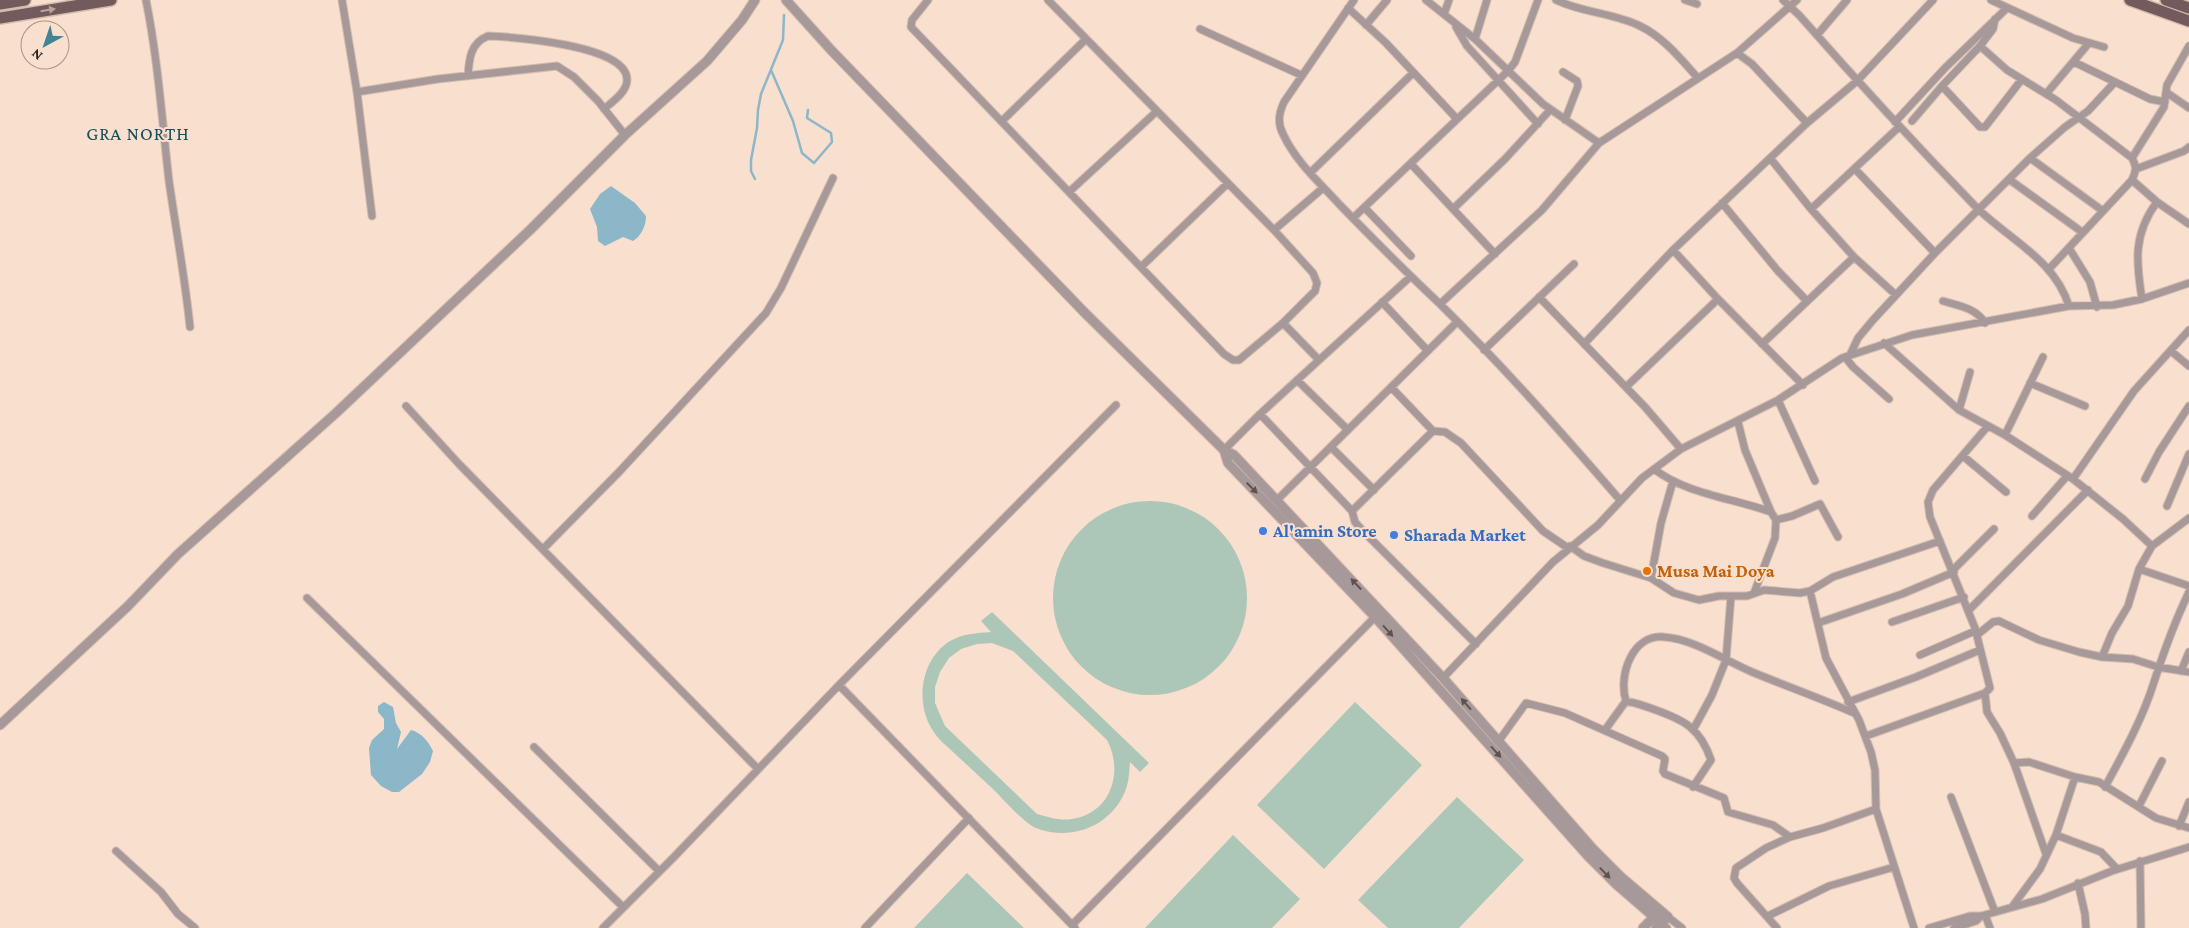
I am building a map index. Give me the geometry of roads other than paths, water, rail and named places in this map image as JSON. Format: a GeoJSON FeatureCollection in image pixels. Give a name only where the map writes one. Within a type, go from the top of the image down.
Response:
{"type":"FeatureCollection","features":[{"type":"Feature","properties":{"kind":"main road"},"geometry":{"type":"LineString","coordinates":[[0,4],[25,0]]}},
{"type":"Feature","properties":{"kind":"main road"},"geometry":{"type":"LineString","coordinates":[[0,18],[111,0]]}},
{"type":"Feature","properties":{"kind":"main road"},"geometry":{"type":"LineString","coordinates":[[2130,0],[2189,21]]}},
{"type":"Feature","properties":{"kind":"main road"},"geometry":{"type":"LineString","coordinates":[[2166,0],[2189,8]]}},
{"type":"Feature","properties":{"kind":"street"},"geometry":{"type":"LineString","coordinates":[[146,0],[152,32],[170,182],[184,267],[190,327]]}},
{"type":"Feature","properties":{"kind":"street"},"geometry":{"type":"LineString","coordinates":[[342,0],[357,92],[372,216]]}},
{"type":"Feature","properties":{"kind":"street"},"geometry":{"type":"LineString","coordinates":[[0,725],[128,606],[178,554],[282,462],[522,237],[625,135],[707,61],[742,20],[755,0]]}},
{"type":"Feature","properties":{"kind":"street"},"geometry":{"type":"LineString","coordinates":[[786,0],[832,51],[1085,313],[1224,450],[1234,455],[1277,500],[1443,678],[1593,849],[1621,878],[1682,928]]}},
{"type":"Feature","properties":{"kind":"street"},"geometry":{"type":"LineString","coordinates":[[928,0],[912,20],[911,27],[1224,354],[1233,360],[1242,358],[1283,323],[1314,291],[1317,283],[1313,273],[1274,230],[1048,0]]}},
{"type":"Feature","properties":{"kind":"street"},"geometry":{"type":"LineString","coordinates":[[1354,0],[1284,102],[1279,117],[1279,124],[1290,146],[1310,173],[1410,277],[1440,304],[1540,409],[1620,500]]}},
{"type":"Feature","properties":{"kind":"street"},"geometry":{"type":"LineString","coordinates":[[1366,25],[1387,0]]}},
{"type":"Feature","properties":{"kind":"street"},"geometry":{"type":"LineString","coordinates":[[1426,0],[1475,39],[1550,110],[1599,143]]}},
{"type":"Feature","properties":{"kind":"street"},"geometry":{"type":"LineString","coordinates":[[1444,14],[1450,0]]}},
{"type":"Feature","properties":{"kind":"street"},"geometry":{"type":"LineString","coordinates":[[1475,39],[1487,0]]}},
{"type":"Feature","properties":{"kind":"street"},"geometry":{"type":"LineString","coordinates":[[1353,218],[1366,208],[1508,71],[1515,62],[1538,0]]}},
{"type":"Feature","properties":{"kind":"street"},"geometry":{"type":"LineString","coordinates":[[1556,0],[1585,11],[1603,13],[1640,26],[1668,46],[1697,77]]}},
{"type":"Feature","properties":{"kind":"street"},"geometry":{"type":"LineString","coordinates":[[1685,0],[1697,4]]}},
{"type":"Feature","properties":{"kind":"street"},"geometry":{"type":"LineString","coordinates":[[1782,0],[1817,35],[1857,81],[1979,210],[2049,269],[2060,284],[2069,306]]}},
{"type":"Feature","properties":{"kind":"street"},"geometry":{"type":"LineString","coordinates":[[1440,304],[1542,210],[1599,143],[1697,77],[1737,53],[1797,0]]}},
{"type":"Feature","properties":{"kind":"street"},"geometry":{"type":"LineString","coordinates":[[1817,35],[1847,0]]}},
{"type":"Feature","properties":{"kind":"street"},"geometry":{"type":"LineString","coordinates":[[1584,344],[1673,250],[1807,123],[1857,81],[1933,0]]}},
{"type":"Feature","properties":{"kind":"street"},"geometry":{"type":"LineString","coordinates":[[1991,0],[2042,25],[2104,47]]}},
{"type":"Feature","properties":{"kind":"street"},"geometry":{"type":"LineString","coordinates":[[1348,8],[1457,119]]}},
{"type":"Feature","properties":{"kind":"street"},"geometry":{"type":"LineString","coordinates":[[1811,209],[1855,169],[2007,8]]}},
{"type":"Feature","properties":{"kind":"street"},"geometry":{"type":"LineString","coordinates":[[1912,121],[1980,46],[1993,29],[1995,19]]}},
{"type":"Feature","properties":{"kind":"street"},"geometry":{"type":"LineString","coordinates":[[1454,23],[1467,46],[1538,124]]}},
{"type":"Feature","properties":{"kind":"street"},"geometry":{"type":"LineString","coordinates":[[1200,29],[1302,75]]}},
{"type":"Feature","properties":{"kind":"street"},"geometry":{"type":"LineString","coordinates":[[468,76],[473,48],[488,36],[548,42],[571,47],[610,58],[624,70],[628,79],[626,85],[618,97],[604,109]]}},
{"type":"Feature","properties":{"kind":"street"},"geometry":{"type":"LineString","coordinates":[[1002,121],[1086,39]]}},
{"type":"Feature","properties":{"kind":"street"},"geometry":{"type":"LineString","coordinates":[[2046,94],[2089,43]]}},
{"type":"Feature","properties":{"kind":"street"},"geometry":{"type":"LineString","coordinates":[[1980,46],[1994,60],[2046,94],[2132,158],[2136,169],[2132,180],[2049,269]]}},
{"type":"Feature","properties":{"kind":"street"},"geometry":{"type":"LineString","coordinates":[[2132,158],[2165,102],[2171,77],[2189,46]]}},
{"type":"Feature","properties":{"kind":"street"},"geometry":{"type":"LineString","coordinates":[[1737,53],[1752,64],[1807,123]]}},
{"type":"Feature","properties":{"kind":"street"},"geometry":{"type":"LineString","coordinates":[[2074,62],[2150,100],[2165,102]]}},
{"type":"Feature","properties":{"kind":"street"},"geometry":{"type":"LineString","coordinates":[[357,92],[438,79],[557,66],[574,77],[625,135]]}},
{"type":"Feature","properties":{"kind":"street"},"geometry":{"type":"LineString","coordinates":[[1563,72],[1577,81],[1578,86],[1565,120]]}},
{"type":"Feature","properties":{"kind":"street"},"geometry":{"type":"LineString","coordinates":[[1310,173],[1413,73]]}},
{"type":"Feature","properties":{"kind":"street"},"geometry":{"type":"LineString","coordinates":[[1942,86],[1980,127],[1985,127],[2022,79]]}},
{"type":"Feature","properties":{"kind":"street"},"geometry":{"type":"LineString","coordinates":[[1848,356],[1858,338],[1935,253],[2030,158],[2092,107],[2115,82]]}},
{"type":"Feature","properties":{"kind":"street"},"geometry":{"type":"LineString","coordinates":[[2166,92],[2189,108]]}},
{"type":"Feature","properties":{"kind":"street"},"geometry":{"type":"LineString","coordinates":[[1453,209],[1505,159],[1550,110]]}},
{"type":"Feature","properties":{"kind":"street"},"geometry":{"type":"LineString","coordinates":[[1069,192],[1156,112]]}},
{"type":"Feature","properties":{"kind":"street"},"geometry":{"type":"LineString","coordinates":[[2136,169],[2187,151]]}},
{"type":"Feature","properties":{"kind":"street"},"geometry":{"type":"LineString","coordinates":[[1770,158],[1811,209],[1854,257],[1896,295]]}},
{"type":"Feature","properties":{"kind":"street"},"geometry":{"type":"LineString","coordinates":[[2030,158],[2103,212]]}},
{"type":"Feature","properties":{"kind":"street"},"geometry":{"type":"LineString","coordinates":[[1411,164],[1495,254]]}},
{"type":"Feature","properties":{"kind":"street"},"geometry":{"type":"LineString","coordinates":[[1855,169],[1935,253]]}},
{"type":"Feature","properties":{"kind":"street"},"geometry":{"type":"LineString","coordinates":[[543,549],[632,457],[766,313],[781,288],[833,178]]}},
{"type":"Feature","properties":{"kind":"street"},"geometry":{"type":"LineString","coordinates":[[2010,180],[2082,232]]}},
{"type":"Feature","properties":{"kind":"street"},"geometry":{"type":"LineString","coordinates":[[2132,180],[2157,202],[2189,224]]}},
{"type":"Feature","properties":{"kind":"street"},"geometry":{"type":"LineString","coordinates":[[1141,267],[1227,184]]}},
{"type":"Feature","properties":{"kind":"street"},"geometry":{"type":"LineString","coordinates":[[1274,230],[1324,188]]}},
{"type":"Feature","properties":{"kind":"street"},"geometry":{"type":"LineString","coordinates":[[2142,299],[2136,267],[2138,241],[2150,211],[2157,202]]}},
{"type":"Feature","properties":{"kind":"street"},"geometry":{"type":"LineString","coordinates":[[1722,203],[1778,270],[1806,300]]}},
{"type":"Feature","properties":{"kind":"street"},"geometry":{"type":"LineString","coordinates":[[1366,208],[1411,256]]}},
{"type":"Feature","properties":{"kind":"street"},"geometry":{"type":"LineString","coordinates":[[2070,248],[2090,282],[2097,307]]}},
{"type":"Feature","properties":{"kind":"street"},"geometry":{"type":"LineString","coordinates":[[1673,250],[1718,299],[1803,385]]}},
{"type":"Feature","properties":{"kind":"street"},"geometry":{"type":"LineString","coordinates":[[1762,344],[1806,300],[1854,257]]}},
{"type":"Feature","properties":{"kind":"street"},"geometry":{"type":"LineString","coordinates":[[1484,350],[1574,264]]}},
{"type":"Feature","properties":{"kind":"street"},"geometry":{"type":"LineString","coordinates":[[1224,450],[1260,414],[1410,277]]}},
{"type":"Feature","properties":{"kind":"street"},"geometry":{"type":"LineString","coordinates":[[1443,678],[1535,580],[1569,547],[1598,525],[1620,500],[1654,469],[1681,449],[1738,422],[1778,400],[1848,356],[1912,335],[2069,306],[2097,307],[2142,299],[2189,283]]}},
{"type":"Feature","properties":{"kind":"street"},"geometry":{"type":"LineString","coordinates":[[1539,297],[1626,387],[1681,449]]}},
{"type":"Feature","properties":{"kind":"street"},"geometry":{"type":"LineString","coordinates":[[1626,387],[1718,299]]}},
{"type":"Feature","properties":{"kind":"street"},"geometry":{"type":"LineString","coordinates":[[1382,302],[1427,350]]}},
{"type":"Feature","properties":{"kind":"street"},"geometry":{"type":"LineString","coordinates":[[1943,302],[1974,311],[1980,315],[1985,323]]}},
{"type":"Feature","properties":{"kind":"street"},"geometry":{"type":"LineString","coordinates":[[1277,500],[1457,322]]}},
{"type":"Feature","properties":{"kind":"street"},"geometry":{"type":"LineString","coordinates":[[1283,323],[1319,360]]}},
{"type":"Feature","properties":{"kind":"street"},"geometry":{"type":"LineString","coordinates":[[2032,516],[2070,478],[2134,392],[2189,330]]}},
{"type":"Feature","properties":{"kind":"street"},"geometry":{"type":"LineString","coordinates":[[1884,343],[1959,410],[2005,436],[2088,490],[2152,546]]}},
{"type":"Feature","properties":{"kind":"street"},"geometry":{"type":"LineString","coordinates":[[2171,351],[2189,366]]}},
{"type":"Feature","properties":{"kind":"street"},"geometry":{"type":"LineString","coordinates":[[1848,356],[1853,367],[1889,400]]}},
{"type":"Feature","properties":{"kind":"street"},"geometry":{"type":"LineString","coordinates":[[2005,436],[2043,357]]}},
{"type":"Feature","properties":{"kind":"street"},"geometry":{"type":"LineString","coordinates":[[1959,410],[1970,372]]}},
{"type":"Feature","properties":{"kind":"street"},"geometry":{"type":"LineString","coordinates":[[1297,380],[1348,430]]}},
{"type":"Feature","properties":{"kind":"street"},"geometry":{"type":"LineString","coordinates":[[2030,383],[2085,406]]}},
{"type":"Feature","properties":{"kind":"street"},"geometry":{"type":"LineString","coordinates":[[1391,387],[1433,431],[1445,432],[1461,444],[1542,531],[1584,556],[1651,578],[1674,593],[1692,599],[1747,596],[1764,590],[1800,593],[1810,591],[1833,577],[1940,540]]}},
{"type":"Feature","properties":{"kind":"street"},"geometry":{"type":"LineString","coordinates":[[1778,400],[1815,481]]}},
{"type":"Feature","properties":{"kind":"street"},"geometry":{"type":"LineString","coordinates":[[603,928],[839,685],[1116,405]]}},
{"type":"Feature","properties":{"kind":"street"},"geometry":{"type":"LineString","coordinates":[[406,406],[758,769]]}},
{"type":"Feature","properties":{"kind":"street"},"geometry":{"type":"LineString","coordinates":[[2145,479],[2159,452],[2189,406]]}},
{"type":"Feature","properties":{"kind":"street"},"geometry":{"type":"LineString","coordinates":[[1260,414],[1352,511],[1355,522],[1363,531],[1476,644]]}},
{"type":"Feature","properties":{"kind":"street"},"geometry":{"type":"LineString","coordinates":[[1738,422],[1745,450],[1776,520],[1776,538],[1754,593]]}},
{"type":"Feature","properties":{"kind":"street"},"geometry":{"type":"LineString","coordinates":[[1987,427],[1933,490],[1928,502],[1930,517],[1964,597],[1976,633],[1990,685],[1985,693],[1986,712],[2000,733],[2014,763],[2046,854]]}},
{"type":"Feature","properties":{"kind":"street"},"geometry":{"type":"LineString","coordinates":[[1352,511],[1433,431]]}},
{"type":"Feature","properties":{"kind":"street"},"geometry":{"type":"LineString","coordinates":[[1331,448],[1374,490]]}},
{"type":"Feature","properties":{"kind":"street"},"geometry":{"type":"LineString","coordinates":[[1224,450],[1228,463],[1375,617],[1588,856],[1659,924]]}},
{"type":"Feature","properties":{"kind":"street"},"geometry":{"type":"LineString","coordinates":[[2167,506],[2189,454]]}},
{"type":"Feature","properties":{"kind":"street"},"geometry":{"type":"LineString","coordinates":[[1962,456],[2006,492]]}},
{"type":"Feature","properties":{"kind":"street"},"geometry":{"type":"LineString","coordinates":[[1654,469],[1673,481],[1707,494],[1771,512]]}},
{"type":"Feature","properties":{"kind":"street"},"geometry":{"type":"LineString","coordinates":[[1651,578],[1661,523],[1673,481]]}},
{"type":"Feature","properties":{"kind":"street"},"geometry":{"type":"LineString","coordinates":[[1968,611],[2088,490]]}},
{"type":"Feature","properties":{"kind":"street"},"geometry":{"type":"LineString","coordinates":[[1776,520],[1792,516],[1820,504],[1838,537]]}},
{"type":"Feature","properties":{"kind":"street"},"geometry":{"type":"LineString","coordinates":[[2102,657],[2112,633],[2128,606],[2140,569],[2152,546],[2189,518]]}},
{"type":"Feature","properties":{"kind":"street"},"geometry":{"type":"LineString","coordinates":[[1818,623],[1902,594],[1953,571],[1994,529]]}},
{"type":"Feature","properties":{"kind":"street"},"geometry":{"type":"LineString","coordinates":[[2140,569],[2189,586]]}},
{"type":"Feature","properties":{"kind":"street"},"geometry":{"type":"LineString","coordinates":[[1810,591],[1821,644],[1826,658],[1866,736],[1874,770],[1876,808],[1914,928]]}},
{"type":"Feature","properties":{"kind":"street"},"geometry":{"type":"LineString","coordinates":[[2105,787],[2154,683],[2158,667],[2189,592]]}},
{"type":"Feature","properties":{"kind":"street"},"geometry":{"type":"LineString","coordinates":[[1693,730],[1712,695],[1726,660],[1731,596]]}},
{"type":"Feature","properties":{"kind":"street"},"geometry":{"type":"LineString","coordinates":[[1892,622],[1964,597]]}},
{"type":"Feature","properties":{"kind":"street"},"geometry":{"type":"LineString","coordinates":[[307,598],[623,907]]}},
{"type":"Feature","properties":{"kind":"street"},"geometry":{"type":"LineString","coordinates":[[839,685],[1073,927],[1375,617]]}},
{"type":"Feature","properties":{"kind":"street"},"geometry":{"type":"LineString","coordinates":[[1920,655],[1976,633],[1992,622],[1999,621],[2039,640],[2102,657],[2133,659],[2158,667],[2185,671],[2189,652]]}},
{"type":"Feature","properties":{"kind":"street"},"geometry":{"type":"LineString","coordinates":[[1605,730],[1626,702],[1624,684],[1628,664],[1638,646],[1651,638],[1666,637],[1678,640],[1855,713]]}},
{"type":"Feature","properties":{"kind":"street"},"geometry":{"type":"LineString","coordinates":[[1848,702],[1916,677],[1980,650]]}},
{"type":"Feature","properties":{"kind":"street"},"geometry":{"type":"LineString","coordinates":[[1866,736],[1985,693]]}},
{"type":"Feature","properties":{"kind":"street"},"geometry":{"type":"LineString","coordinates":[[1626,702],[1651,709],[1684,723],[1693,730],[1704,744],[1711,762],[1693,787]]}},
{"type":"Feature","properties":{"kind":"street"},"geometry":{"type":"LineString","coordinates":[[1498,742],[1522,707],[1528,703],[1565,713],[1662,756],[1666,759],[1663,771],[1665,774],[1724,798],[1728,812],[1773,825],[1790,837]]}},
{"type":"Feature","properties":{"kind":"street"},"geometry":{"type":"LineString","coordinates":[[534,747],[659,872]]}},
{"type":"Feature","properties":{"kind":"street"},"geometry":{"type":"LineString","coordinates":[[2139,806],[2162,761]]}},
{"type":"Feature","properties":{"kind":"street"},"geometry":{"type":"LineString","coordinates":[[2014,763],[2029,762],[2074,777],[2099,782],[2156,818],[2189,828]]}},
{"type":"Feature","properties":{"kind":"street"},"geometry":{"type":"LineString","coordinates":[[2011,908],[2040,869],[2056,835],[2074,777]]}},
{"type":"Feature","properties":{"kind":"street"},"geometry":{"type":"LineString","coordinates":[[1951,797],[1995,912]]}},
{"type":"Feature","properties":{"kind":"street"},"geometry":{"type":"LineString","coordinates":[[2178,826],[2189,802]]}},
{"type":"Feature","properties":{"kind":"street"},"geometry":{"type":"LineString","coordinates":[[1777,928],[1737,883],[1734,878],[1735,871],[1750,858],[1790,837],[1823,828],[1876,808]]}},
{"type":"Feature","properties":{"kind":"street"},"geometry":{"type":"LineString","coordinates":[[865,928],[969,818]]}},
{"type":"Feature","properties":{"kind":"street"},"geometry":{"type":"LineString","coordinates":[[2056,835],[2101,852],[2117,869]]}},
{"type":"Feature","properties":{"kind":"street"},"geometry":{"type":"LineString","coordinates":[[1929,928],[2042,899],[2117,869],[2189,847]]}},
{"type":"Feature","properties":{"kind":"street"},"geometry":{"type":"LineString","coordinates":[[116,851],[161,892],[178,914],[195,928]]}},
{"type":"Feature","properties":{"kind":"street"},"geometry":{"type":"LineString","coordinates":[[2140,861],[2141,928]]}},
{"type":"Feature","properties":{"kind":"street"},"geometry":{"type":"LineString","coordinates":[[1768,916],[1829,886],[1894,867]]}},
{"type":"Feature","properties":{"kind":"street"},"geometry":{"type":"LineString","coordinates":[[2078,883],[2086,928]]}},
{"type":"Feature","properties":{"kind":"street"},"geometry":{"type":"LineString","coordinates":[[1659,924],[1660,910]]}},
{"type":"Feature","properties":{"kind":"street"},"geometry":{"type":"LineString","coordinates":[[1954,928],[1976,920],[1983,915]]}},
{"type":"Feature","properties":{"kind":"street"},"geometry":{"type":"LineString","coordinates":[[1983,915],[1990,928]]}},
{"type":"Feature","properties":{"kind":"street"},"geometry":{"type":"LineString","coordinates":[[1643,928],[1659,924],[1668,917]]}},
{"type":"Feature","properties":{"kind":"water"},"geometry":{"type":"Polygon","coordinates":[[[611,186],[635,203],[646,216],[646,220],[641,234],[633,241],[623,237],[605,246],[598,241],[597,227],[590,209],[600,194],[611,186]]]}},
{"type":"Feature","properties":{"kind":"water"},"geometry":{"type":"Polygon","coordinates":[[[384,702],[393,707],[396,723],[401,732],[397,749],[411,730],[424,738],[433,751],[430,762],[422,774],[399,792],[392,792],[381,786],[371,775],[369,748],[372,740],[384,729],[384,719],[378,712],[378,706],[384,702]]]}},
{"type":"Feature","properties":{"kind":"waterway"},"geometry":{"type":"LineString","coordinates":[[755,179],[751,171],[751,160],[757,128],[758,110],[761,94],[783,40],[784,15]]}},
{"type":"Feature","properties":{"kind":"waterway"},"geometry":{"type":"LineString","coordinates":[[771,70],[793,121],[802,153],[814,163],[832,142],[831,133],[807,118],[808,110]]}},
{"type":"Feature","properties":{"kind":"place","name":"Al'amin Store"},"geometry":{"type":"Point","coordinates":[1263,531]}},
{"type":"Feature","properties":{"kind":"place","name":"Sharada Market"},"geometry":{"type":"Point","coordinates":[1394,535]}},
{"type":"Feature","properties":{"kind":"place","name":"Musa Mai Doya"},"geometry":{"type":"Point","coordinates":[1647,571]}},
{"type":"Feature","properties":{"kind":"district","name":"GRA NORTH"},"geometry":{"type":"Point","coordinates":[138,133]}}]}
